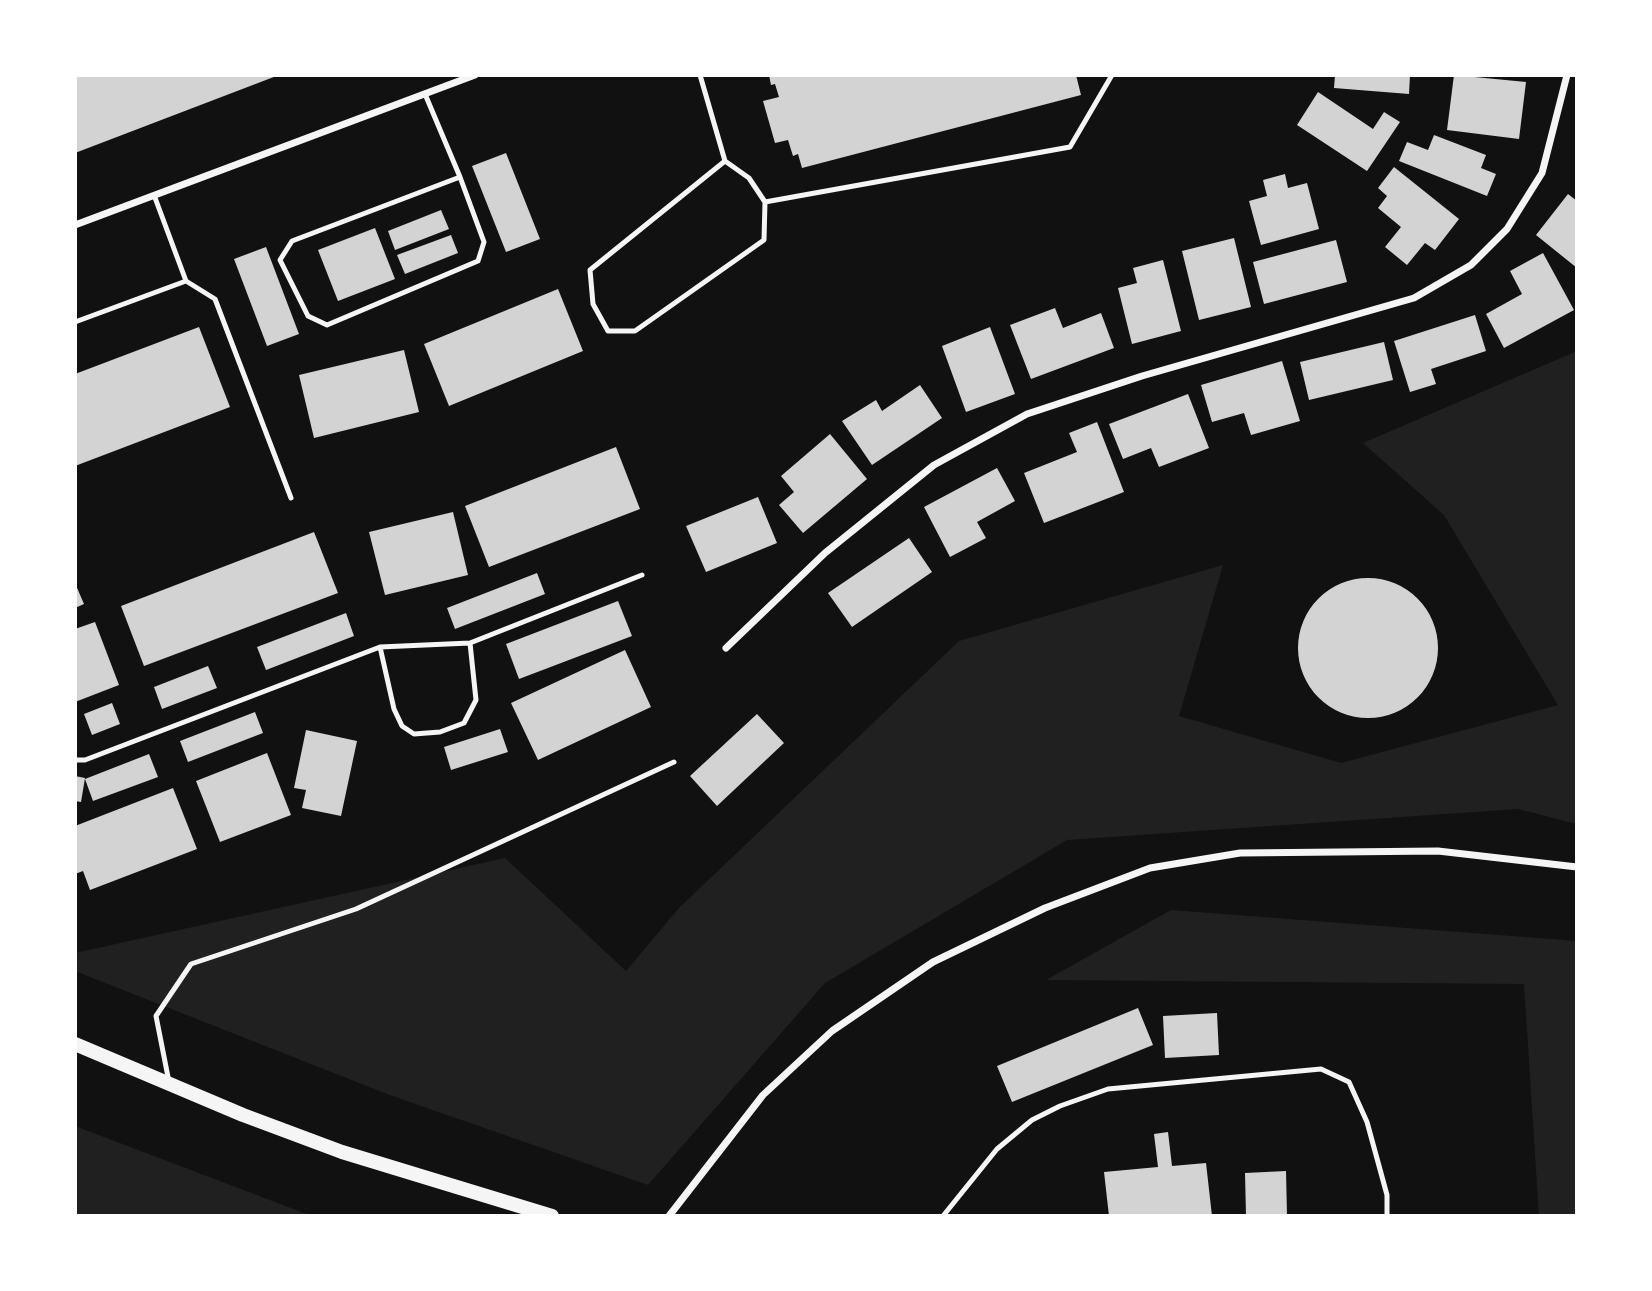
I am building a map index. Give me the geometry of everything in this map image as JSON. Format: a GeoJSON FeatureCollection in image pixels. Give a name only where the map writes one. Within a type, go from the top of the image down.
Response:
{"type":"FeatureCollection","features":[{"type":"Feature","properties":{"kind":"main road"},"geometry":{"type":"LineString","coordinates":[[75,1044],[243,1115],[342,1152],[552,1216]]}},
{"type":"Feature","properties":{"kind":"street"},"geometry":{"type":"LineString","coordinates":[[75,225],[475,75]]}},
{"type":"Feature","properties":{"kind":"street"},"geometry":{"type":"LineString","coordinates":[[726,648],[825,553],[934,465],[1027,414],[1142,376],[1415,298],[1471,265],[1507,229],[1542,173],[1567,75]]}},
{"type":"Feature","properties":{"kind":"street"},"geometry":{"type":"LineString","coordinates":[[669,1216],[763,1095],[832,1031],[933,962],[1045,908],[1150,868],[1240,853],[1438,850],[1577,867]]}},
{"type":"Feature","properties":{"kind":"lane"},"geometry":{"type":"LineString","coordinates":[[700,75],[725,161],[749,178],[765,202],[764,240],[635,331],[608,331],[593,304],[590,270],[725,161]]}},
{"type":"Feature","properties":{"kind":"lane"},"geometry":{"type":"LineString","coordinates":[[765,202],[1070,147],[1112,75]]}},
{"type":"Feature","properties":{"kind":"lane"},"geometry":{"type":"LineString","coordinates":[[425,94],[460,177],[484,242],[478,261],[327,325],[308,316],[280,260],[292,241],[460,177]]}},
{"type":"Feature","properties":{"kind":"lane"},"geometry":{"type":"LineString","coordinates":[[154,195],[186,281],[215,299],[291,498]]}},
{"type":"Feature","properties":{"kind":"lane"},"geometry":{"type":"LineString","coordinates":[[75,322],[186,281]]}},
{"type":"Feature","properties":{"kind":"lane"},"geometry":{"type":"LineString","coordinates":[[75,760],[85,760],[380,647],[470,643],[642,575]]}},
{"type":"Feature","properties":{"kind":"lane"},"geometry":{"type":"LineString","coordinates":[[380,647],[394,709],[402,726],[414,734],[440,732],[464,723],[476,700],[470,643]]}},
{"type":"Feature","properties":{"kind":"lane"},"geometry":{"type":"LineString","coordinates":[[170,1084],[156,1016],[191,964],[356,909],[674,762]]}},
{"type":"Feature","properties":{"kind":"lane"},"geometry":{"type":"LineString","coordinates":[[943,1216],[997,1149],[1032,1120],[1060,1106],[1108,1089],[1321,1069],[1349,1082],[1362,1112],[1387,1195],[1387,1216]]}},
{"type":"Feature","properties":{"kind":"shaded area"},"geometry":{"type":"Polygon","coordinates":[[[1577,351],[1577,824],[1518,809],[1067,840],[825,983],[648,1185],[387,1094],[75,971],[75,953],[505,858],[626,971],[679,908],[959,641],[1223,565],[1179,716],[1341,763],[1558,705],[1444,515],[1363,443],[1577,351]]]}},
{"type":"Feature","properties":{"kind":"shaded area"},"geometry":{"type":"Polygon","coordinates":[[[1171,910],[1577,941],[1577,1216],[1539,1216],[1524,984],[1046,980],[1171,910]]]}},
{"type":"Feature","properties":{"kind":"shaded area"},"geometry":{"type":"Polygon","coordinates":[[[75,1126],[312,1216],[75,1216],[75,1126]]]}},
{"type":"Feature","properties":{"kind":"building"},"geometry":{"type":"Polygon","coordinates":[[[75,75],[279,75],[75,153],[75,75]]]}},
{"type":"Feature","properties":{"kind":"building"},"geometry":{"type":"Polygon","coordinates":[[[769,75],[1076,75],[1081,95],[802,168],[798,154],[793,156],[788,140],[775,143],[763,101],[779,97],[775,84],[771,85],[769,75]]]}},
{"type":"Feature","properties":{"kind":"building"},"geometry":{"type":"Polygon","coordinates":[[[1335,75],[1410,75],[1409,94],[1334,88],[1335,75]]]}},
{"type":"Feature","properties":{"kind":"building"},"geometry":{"type":"Polygon","coordinates":[[[1454,75],[1526,82],[1519,139],[1447,130],[1454,75]]]}},
{"type":"Feature","properties":{"kind":"building"},"geometry":{"type":"Polygon","coordinates":[[[1318,92],[1373,129],[1384,112],[1400,122],[1367,171],[1297,125],[1318,92]]]}},
{"type":"Feature","properties":{"kind":"building"},"geometry":{"type":"Polygon","coordinates":[[[1434,135],[1486,155],[1481,168],[1496,174],[1487,196],[1399,161],[1407,142],[1428,150],[1434,135]]]}},
{"type":"Feature","properties":{"kind":"building"},"geometry":{"type":"Polygon","coordinates":[[[506,153],[540,239],[506,252],[472,166],[506,153]]]}},
{"type":"Feature","properties":{"kind":"building"},"geometry":{"type":"Polygon","coordinates":[[[1394,167],[1459,219],[1435,250],[1425,243],[1407,265],[1385,247],[1401,227],[1378,208],[1387,196],[1378,188],[1394,167]]]}},
{"type":"Feature","properties":{"kind":"building"},"geometry":{"type":"Polygon","coordinates":[[[1285,174],[1288,188],[1307,183],[1319,229],[1261,245],[1249,201],[1267,196],[1263,180],[1285,174]]]}},
{"type":"Feature","properties":{"kind":"building"},"geometry":{"type":"Polygon","coordinates":[[[1568,194],[1577,201],[1577,268],[1536,235],[1568,194]]]}},
{"type":"Feature","properties":{"kind":"building"},"geometry":{"type":"Polygon","coordinates":[[[441,210],[449,229],[395,250],[388,231],[441,210]]]}},
{"type":"Feature","properties":{"kind":"building"},"geometry":{"type":"Polygon","coordinates":[[[375,228],[395,279],[338,301],[318,250],[375,228]]]}},
{"type":"Feature","properties":{"kind":"building"},"geometry":{"type":"Polygon","coordinates":[[[451,235],[458,253],[405,274],[397,255],[451,235]]]}},
{"type":"Feature","properties":{"kind":"building"},"geometry":{"type":"Polygon","coordinates":[[[1234,238],[1251,307],[1199,320],[1182,251],[1234,238]]]}},
{"type":"Feature","properties":{"kind":"building"},"geometry":{"type":"Polygon","coordinates":[[[1336,240],[1347,282],[1264,304],[1253,262],[1336,240]]]}},
{"type":"Feature","properties":{"kind":"building"},"geometry":{"type":"Polygon","coordinates":[[[266,247],[299,334],[267,346],[234,259],[266,247]]]}},
{"type":"Feature","properties":{"kind":"building"},"geometry":{"type":"Polygon","coordinates":[[[1543,253],[1574,310],[1504,348],[1486,314],[1522,294],[1510,271],[1543,253]]]}},
{"type":"Feature","properties":{"kind":"building"},"geometry":{"type":"Polygon","coordinates":[[[1163,260],[1181,331],[1132,344],[1118,288],[1137,283],[1133,268],[1163,260]]]}},
{"type":"Feature","properties":{"kind":"building"},"geometry":{"type":"Polygon","coordinates":[[[558,289],[583,351],[449,406],[424,344],[558,289]]]}},
{"type":"Feature","properties":{"kind":"building"},"geometry":{"type":"Polygon","coordinates":[[[1055,308],[1063,328],[1101,313],[1114,348],[1031,379],[1010,325],[1055,308]]]}},
{"type":"Feature","properties":{"kind":"building"},"geometry":{"type":"Polygon","coordinates":[[[1475,315],[1486,351],[1431,369],[1436,384],[1410,392],[1394,341],[1475,315]]]}},
{"type":"Feature","properties":{"kind":"building"},"geometry":{"type":"Polygon","coordinates":[[[199,327],[230,407],[75,466],[75,374],[199,327]]]}},
{"type":"Feature","properties":{"kind":"building"},"geometry":{"type":"Polygon","coordinates":[[[990,327],[1015,394],[966,412],[942,346],[990,327]]]}},
{"type":"Feature","properties":{"kind":"building"},"geometry":{"type":"Polygon","coordinates":[[[1384,342],[1393,380],[1309,400],[1300,362],[1384,342]]]}},
{"type":"Feature","properties":{"kind":"building"},"geometry":{"type":"Polygon","coordinates":[[[404,350],[419,412],[314,438],[299,375],[404,350]]]}},
{"type":"Feature","properties":{"kind":"building"},"geometry":{"type":"Polygon","coordinates":[[[1282,361],[1300,421],[1251,435],[1244,413],[1212,422],[1201,385],[1282,361]]]}},
{"type":"Feature","properties":{"kind":"building"},"geometry":{"type":"Polygon","coordinates":[[[920,385],[942,418],[872,465],[842,421],[876,400],[882,411],[920,385]]]}},
{"type":"Feature","properties":{"kind":"building"},"geometry":{"type":"Polygon","coordinates":[[[1188,394],[1209,448],[1159,467],[1151,448],[1123,459],[1109,424],[1188,394]]]}},
{"type":"Feature","properties":{"kind":"building"},"geometry":{"type":"Polygon","coordinates":[[[1097,422],[1124,492],[1044,523],[1024,473],[1077,452],[1069,433],[1097,422]]]}},
{"type":"Feature","properties":{"kind":"building"},"geometry":{"type":"Polygon","coordinates":[[[830,434],[867,479],[803,533],[779,505],[794,492],[781,476],[830,434]]]}},
{"type":"Feature","properties":{"kind":"building"},"geometry":{"type":"Polygon","coordinates":[[[616,447],[640,509],[489,567],[465,506],[616,447]]]}},
{"type":"Feature","properties":{"kind":"building"},"geometry":{"type":"Polygon","coordinates":[[[997,468],[1015,501],[977,522],[986,538],[950,557],[924,507],[997,468]]]}},
{"type":"Feature","properties":{"kind":"building"},"geometry":{"type":"Polygon","coordinates":[[[758,497],[777,543],[706,572],[686,526],[758,497]]]}},
{"type":"Feature","properties":{"kind":"building"},"geometry":{"type":"Polygon","coordinates":[[[453,512],[468,575],[385,595],[369,532],[453,512]]]}},
{"type":"Feature","properties":{"kind":"building"},"geometry":{"type":"Polygon","coordinates":[[[314,532],[338,593],[144,666],[121,606],[314,532]]]}},
{"type":"Feature","properties":{"kind":"building"},"geometry":{"type":"Polygon","coordinates":[[[909,538],[932,572],[852,627],[828,593],[909,538]]]}},
{"type":"Feature","properties":{"kind":"building"},"geometry":{"type":"Polygon","coordinates":[[[537,573],[545,594],[455,629],[447,608],[537,573]]]}},
{"type":"Feature","properties":{"kind":"building"},"geometry":{"type":"Polygon","coordinates":[[[1368,578],[1395,583],[1418,598],[1433,621],[1438,648],[1433,675],[1418,698],[1395,713],[1368,718],[1341,713],[1318,698],[1303,675],[1298,648],[1303,621],[1318,598],[1341,583],[1368,578]]]}},
{"type":"Feature","properties":{"kind":"building"},"geometry":{"type":"Polygon","coordinates":[[[75,583],[84,604],[75,608],[75,583]]]}},
{"type":"Feature","properties":{"kind":"building"},"geometry":{"type":"Polygon","coordinates":[[[618,601],[632,636],[519,679],[506,644],[618,601]]]}},
{"type":"Feature","properties":{"kind":"building"},"geometry":{"type":"Polygon","coordinates":[[[346,613],[354,636],[266,670],[257,647],[346,613]]]}},
{"type":"Feature","properties":{"kind":"building"},"geometry":{"type":"Polygon","coordinates":[[[95,622],[119,685],[75,702],[75,629],[95,622]]]}},
{"type":"Feature","properties":{"kind":"building"},"geometry":{"type":"Polygon","coordinates":[[[625,650],[651,707],[538,760],[511,703],[625,650]]]}},
{"type":"Feature","properties":{"kind":"building"},"geometry":{"type":"Polygon","coordinates":[[[208,666],[217,688],[162,709],[154,687],[208,666]]]}},
{"type":"Feature","properties":{"kind":"building"},"geometry":{"type":"Polygon","coordinates":[[[112,703],[120,724],[92,735],[84,714],[112,703]]]}},
{"type":"Feature","properties":{"kind":"building"},"geometry":{"type":"Polygon","coordinates":[[[255,712],[263,733],[188,762],[180,741],[255,712]]]}},
{"type":"Feature","properties":{"kind":"building"},"geometry":{"type":"Polygon","coordinates":[[[757,714],[784,743],[717,806],[690,776],[757,714]]]}},
{"type":"Feature","properties":{"kind":"building"},"geometry":{"type":"Polygon","coordinates":[[[500,729],[508,752],[451,770],[444,747],[500,729]]]}},
{"type":"Feature","properties":{"kind":"building"},"geometry":{"type":"Polygon","coordinates":[[[306,730],[357,741],[341,816],[302,808],[306,790],[294,788],[306,730]]]}},
{"type":"Feature","properties":{"kind":"building"},"geometry":{"type":"Polygon","coordinates":[[[267,753],[291,815],[220,842],[196,781],[267,753]]]}},
{"type":"Feature","properties":{"kind":"building"},"geometry":{"type":"Polygon","coordinates":[[[149,754],[158,777],[93,801],[85,779],[149,754]]]}},
{"type":"Feature","properties":{"kind":"building"},"geometry":{"type":"Polygon","coordinates":[[[75,776],[85,778],[81,802],[75,801],[75,776]]]}},
{"type":"Feature","properties":{"kind":"building"},"geometry":{"type":"Polygon","coordinates":[[[173,788],[197,849],[90,890],[83,871],[75,874],[75,826],[173,788]]]}},
{"type":"Feature","properties":{"kind":"building"},"geometry":{"type":"Polygon","coordinates":[[[1138,1008],[1153,1045],[1012,1102],[997,1066],[1138,1008]]]}},
{"type":"Feature","properties":{"kind":"building"},"geometry":{"type":"Polygon","coordinates":[[[1217,1013],[1219,1055],[1165,1058],[1163,1016],[1217,1013]]]}},
{"type":"Feature","properties":{"kind":"building"},"geometry":{"type":"Polygon","coordinates":[[[1168,1132],[1172,1166],[1206,1163],[1212,1216],[1109,1216],[1104,1172],[1158,1167],[1154,1134],[1168,1132]]]}},
{"type":"Feature","properties":{"kind":"building"},"geometry":{"type":"Polygon","coordinates":[[[1286,1171],[1287,1216],[1246,1216],[1245,1173],[1286,1171]]]}}]}
